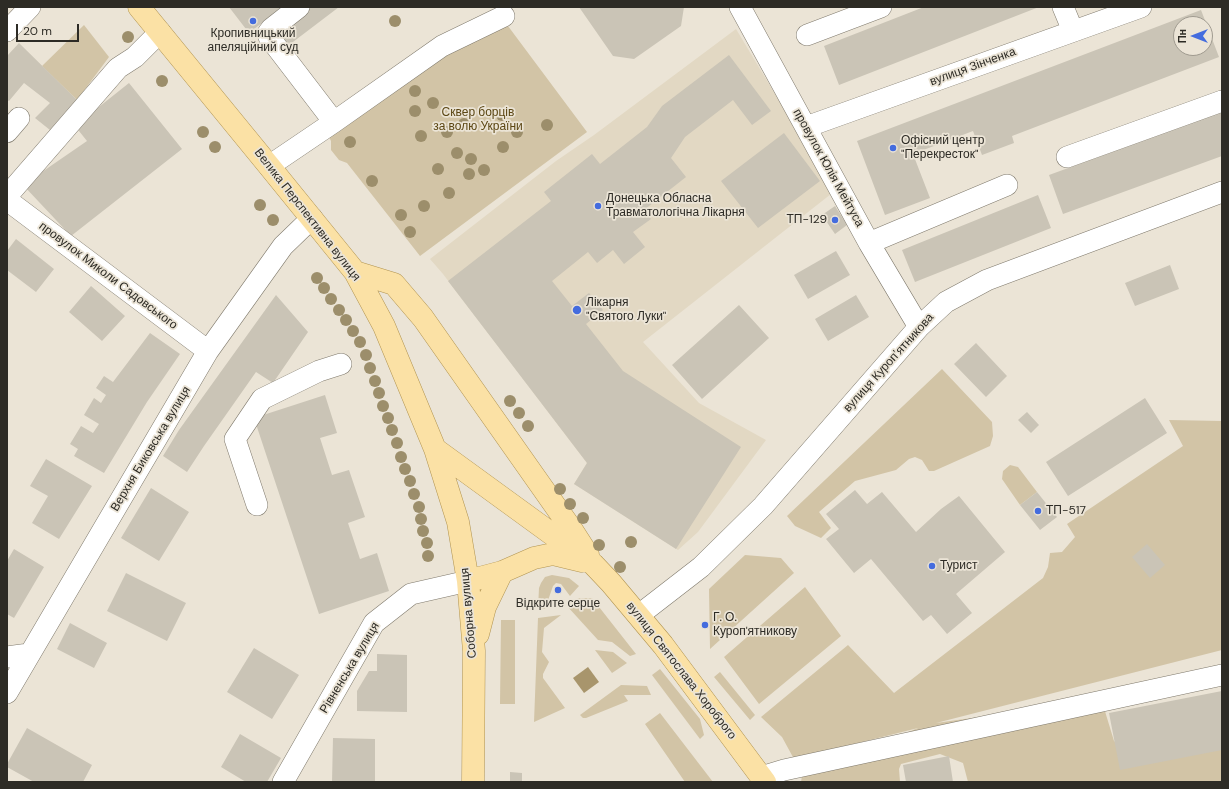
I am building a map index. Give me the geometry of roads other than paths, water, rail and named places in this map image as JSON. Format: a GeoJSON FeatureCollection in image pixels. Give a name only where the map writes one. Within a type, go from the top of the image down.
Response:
{"type":"FeatureCollection","features":[{"type":"Feature","properties":{"kind":"main road","name":"Велика Перспективна вулиця"},"geometry":{"type":"LineString","coordinates":[[139,7],[355,272],[384,326],[435,449]]}},
{"type":"Feature","properties":{"kind":"main road"},"geometry":{"type":"LineString","coordinates":[[355,272],[394,284],[423,318],[566,520],[593,564]]}},
{"type":"Feature","properties":{"kind":"main road"},"geometry":{"type":"LineString","coordinates":[[435,449],[593,564]]}},
{"type":"Feature","properties":{"kind":"main road","name":"Соборна вулиця"},"geometry":{"type":"LineString","coordinates":[[435,449],[458,522],[468,581],[474,651],[473,782]]}},
{"type":"Feature","properties":{"kind":"main road"},"geometry":{"type":"LineString","coordinates":[[468,581],[502,572],[534,558],[553,554],[570,557],[593,564]]}},
{"type":"Feature","properties":{"kind":"main road","name":"вулиця Святослава Хороброго"},"geometry":{"type":"LineString","coordinates":[[593,564],[639,615],[763,779]]}},
{"type":"Feature","properties":{"kind":"main road"},"geometry":{"type":"LineString","coordinates":[[474,651],[485,607],[502,572]]}},
{"type":"Feature","properties":{"kind":"street"},"geometry":{"type":"LineString","coordinates":[[7,31],[30,7]]}},
{"type":"Feature","properties":{"kind":"street"},"geometry":{"type":"LineString","coordinates":[[299,7],[271,29],[268,33],[269,37],[334,122]]}},
{"type":"Feature","properties":{"kind":"street","name":"провулок Юлія Мейтуса"},"geometry":{"type":"LineString","coordinates":[[740,7],[869,243],[919,327]]}},
{"type":"Feature","properties":{"kind":"street"},"geometry":{"type":"LineString","coordinates":[[807,35],[882,7]]}},
{"type":"Feature","properties":{"kind":"street"},"geometry":{"type":"LineString","coordinates":[[1063,7],[1073,31]]}},
{"type":"Feature","properties":{"kind":"street","name":"вулиця Зінченка"},"geometry":{"type":"LineString","coordinates":[[806,127],[1141,7]]}},
{"type":"Feature","properties":{"kind":"street"},"geometry":{"type":"LineString","coordinates":[[269,166],[442,46],[504,16]]}},
{"type":"Feature","properties":{"kind":"street"},"geometry":{"type":"LineString","coordinates":[[7,196],[118,68],[135,57],[160,32]]}},
{"type":"Feature","properties":{"kind":"street"},"geometry":{"type":"LineString","coordinates":[[1067,157],[1222,101]]}},
{"type":"Feature","properties":{"kind":"street"},"geometry":{"type":"LineString","coordinates":[[869,243],[1007,185]]}},
{"type":"Feature","properties":{"kind":"street","name":"вулиця Куропʼятникова"},"geometry":{"type":"LineString","coordinates":[[639,615],[701,568],[763,506],[919,327],[946,302],[987,280],[1222,192]]}},
{"type":"Feature","properties":{"kind":"street","name":"провулок Миколи Садовського"},"geometry":{"type":"LineString","coordinates":[[7,200],[208,351]]}},
{"type":"Feature","properties":{"kind":"street","name":"Верхня Биковська вулиця"},"geometry":{"type":"LineString","coordinates":[[7,693],[208,351],[283,246],[312,218]]}},
{"type":"Feature","properties":{"kind":"street"},"geometry":{"type":"LineString","coordinates":[[257,504],[235,439],[262,399],[318,371],[341,364]]}},
{"type":"Feature","properties":{"kind":"street","name":"Рівненська вулиця"},"geometry":{"type":"LineString","coordinates":[[283,782],[374,623],[411,594],[468,581]]}},
{"type":"Feature","properties":{"kind":"street"},"geometry":{"type":"LineString","coordinates":[[7,657],[29,654]]}},
{"type":"Feature","properties":{"kind":"street"},"geometry":{"type":"LineString","coordinates":[[763,779],[784,770],[1222,675]]}},
{"type":"Feature","properties":{"kind":"place","name":"Кропивницький апеляційний суд"},"geometry":{"type":"Point","coordinates":[253,21]}},
{"type":"Feature","properties":{"kind":"place","name":"Офісний центр \"Перекресток\""},"geometry":{"type":"Point","coordinates":[893,148]}},
{"type":"Feature","properties":{"kind":"place","name":"Донецька Обласна Травматологічна Лікарня"},"geometry":{"type":"Point","coordinates":[598,206]}},
{"type":"Feature","properties":{"kind":"place","name":"ТП-129"},"geometry":{"type":"Point","coordinates":[835,220]}},
{"type":"Feature","properties":{"kind":"place","name":"Лікарня \"Святого Луки\""},"geometry":{"type":"Point","coordinates":[577,310]}},
{"type":"Feature","properties":{"kind":"place","name":"ТП-517"},"geometry":{"type":"Point","coordinates":[1038,511]}},
{"type":"Feature","properties":{"kind":"place","name":"Турист"},"geometry":{"type":"Point","coordinates":[932,566]}},
{"type":"Feature","properties":{"kind":"place","name":"Відкрите серце"},"geometry":{"type":"Point","coordinates":[558,590]}},
{"type":"Feature","properties":{"kind":"place","name":"Г. О. Куроп'ятникову"},"geometry":{"type":"Point","coordinates":[705,625]}},
{"type":"Feature","properties":{"kind":"park label","name":"Сквер борців за волю України"},"geometry":{"type":"Point","coordinates":[478,120]}}]}
